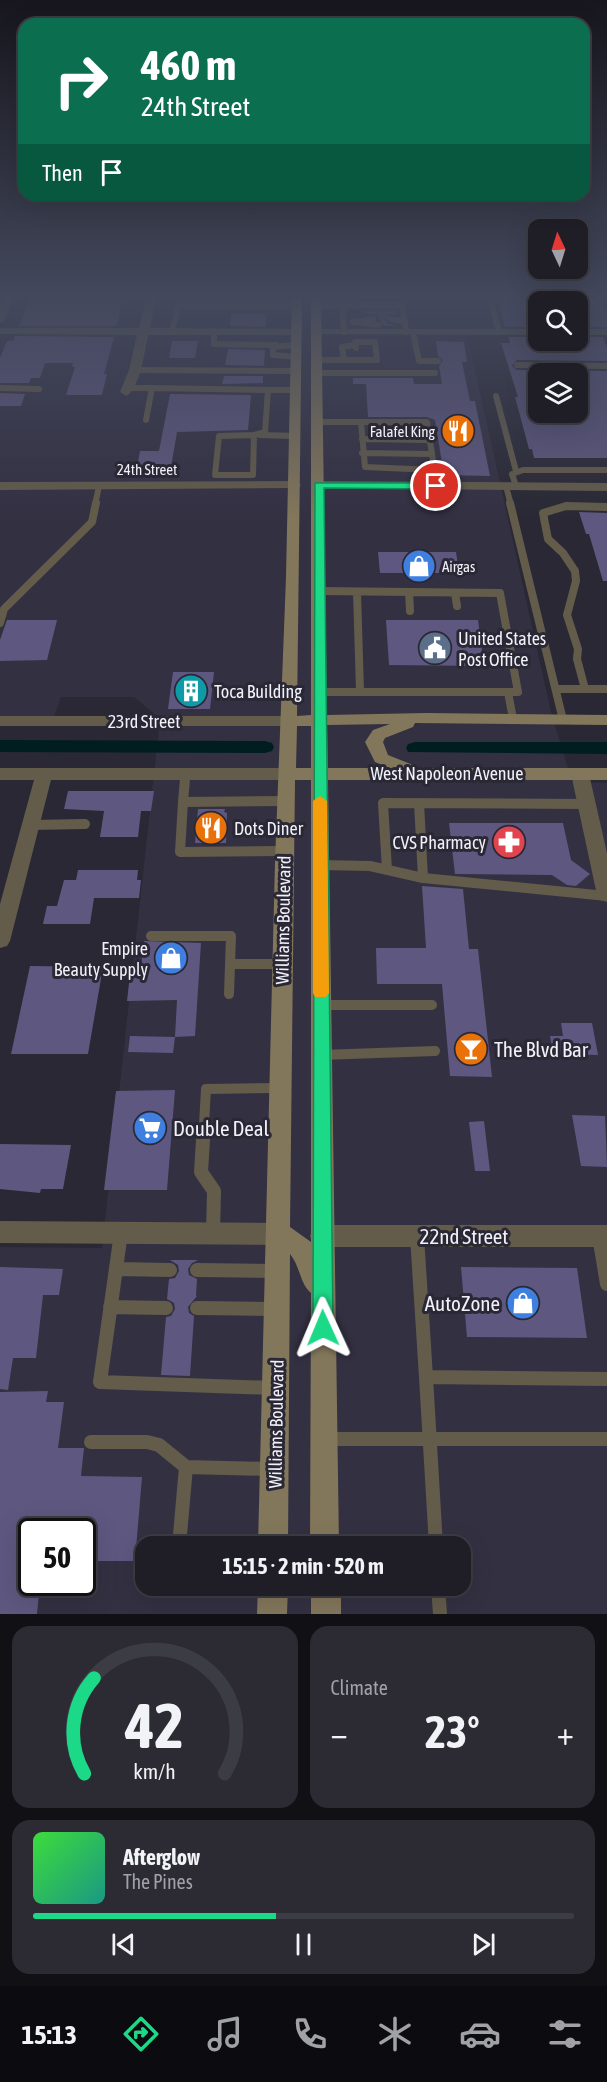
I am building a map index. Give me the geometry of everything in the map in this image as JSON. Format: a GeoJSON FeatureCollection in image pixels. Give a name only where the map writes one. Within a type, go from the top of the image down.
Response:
{"type":"FeatureCollection","features":[{"type":"Feature","properties":{"kind":"main road","name":"Williams Boulevard"},"geometry":{"type":"LineString","coordinates":[[316,369],[320,591],[325,1536]]}},
{"type":"Feature","properties":{"kind":"main road","name":"Williams Boulevard"},"geometry":{"type":"LineString","coordinates":[[273,1536],[280,1234],[284,851],[296,371]]}},
{"type":"Feature","properties":{"kind":"main road"},"geometry":{"type":"LineString","coordinates":[[295,453],[302,458],[304,476],[319,485]]}},
{"type":"Feature","properties":{"kind":"main road"},"geometry":{"type":"LineString","coordinates":[[294,485],[303,491],[306,503],[319,514]]}},
{"type":"Feature","properties":{"kind":"main road"},"geometry":{"type":"LineString","coordinates":[[288,721],[426,718],[607,720]]}},
{"type":"Feature","properties":{"kind":"main road"},"geometry":{"type":"LineString","coordinates":[[421,774],[381,758],[374,742],[379,734],[389,728],[426,718]]}},
{"type":"Feature","properties":{"kind":"main road","name":"West Napoleon Avenue"},"geometry":{"type":"LineString","coordinates":[[286,774],[607,774]]}},
{"type":"Feature","properties":{"kind":"main road"},"geometry":{"type":"LineString","coordinates":[[280,1234],[296,1241],[312,1266],[323,1306]]}},
{"type":"Feature","properties":{"kind":"main road"},"geometry":{"type":"LineString","coordinates":[[272,1614],[273,1596]]}},
{"type":"Feature","properties":{"kind":"main road"},"geometry":{"type":"LineString","coordinates":[[326,1596],[326,1614]]}},
{"type":"Feature","properties":{"kind":"street"},"geometry":{"type":"LineString","coordinates":[[127,390],[135,370]]}},
{"type":"Feature","properties":{"kind":"street","name":"24th Street"},"geometry":{"type":"LineString","coordinates":[[0,486],[99,486],[218,480],[294,485]]}},
{"type":"Feature","properties":{"kind":"street"},"geometry":{"type":"LineString","coordinates":[[319,485],[607,487]]}},
{"type":"Feature","properties":{"kind":"street","name":"23rd Street"},"geometry":{"type":"LineString","coordinates":[[0,721],[288,721]]}},
{"type":"Feature","properties":{"kind":"street"},"geometry":{"type":"LineString","coordinates":[[0,774],[286,774]]}},
{"type":"Feature","properties":{"kind":"street"},"geometry":{"type":"LineString","coordinates":[[0,942],[44,774]]}},
{"type":"Feature","properties":{"kind":"street"},"geometry":{"type":"LineString","coordinates":[[580,774],[607,895]]}},
{"type":"Feature","properties":{"kind":"street"},"geometry":{"type":"LineString","coordinates":[[0,1233],[280,1234]]}},
{"type":"Feature","properties":{"kind":"street","name":"22nd Street"},"geometry":{"type":"LineString","coordinates":[[322,1236],[603,1236]]}},
{"type":"Feature","properties":{"kind":"lane"},"geometry":{"type":"LineString","coordinates":[[362,369],[435,373]]}},
{"type":"Feature","properties":{"kind":"lane"},"geometry":{"type":"LineString","coordinates":[[135,370],[296,371]]}},
{"type":"Feature","properties":{"kind":"lane"},"geometry":{"type":"LineString","coordinates":[[0,388],[39,389]]}},
{"type":"Feature","properties":{"kind":"lane"},"geometry":{"type":"LineString","coordinates":[[127,390],[152,388],[295,390]]}},
{"type":"Feature","properties":{"kind":"lane"},"geometry":{"type":"LineString","coordinates":[[146,420],[152,388]]}},
{"type":"Feature","properties":{"kind":"lane"},"geometry":{"type":"LineString","coordinates":[[257,435],[265,432],[268,390]]}},
{"type":"Feature","properties":{"kind":"lane"},"geometry":{"type":"LineString","coordinates":[[496,396],[516,471]]}},
{"type":"Feature","properties":{"kind":"lane"},"geometry":{"type":"LineString","coordinates":[[317,422],[426,422],[436,486]]}},
{"type":"Feature","properties":{"kind":"lane"},"geometry":{"type":"LineString","coordinates":[[361,422],[365,467],[434,470]]}},
{"type":"Feature","properties":{"kind":"lane"},"geometry":{"type":"LineString","coordinates":[[257,435],[253,475],[218,480],[215,475],[219,436],[257,435],[296,436]]}},
{"type":"Feature","properties":{"kind":"lane"},"geometry":{"type":"LineString","coordinates":[[362,439],[429,440]]}},
{"type":"Feature","properties":{"kind":"lane"},"geometry":{"type":"LineString","coordinates":[[362,453],[432,454]]}},
{"type":"Feature","properties":{"kind":"lane"},"geometry":{"type":"LineString","coordinates":[[563,720],[511,486],[512,474],[516,471],[607,470]]}},
{"type":"Feature","properties":{"kind":"lane"},"geometry":{"type":"LineString","coordinates":[[0,623],[4,609],[92,522],[99,486]]}},
{"type":"Feature","properties":{"kind":"lane"},"geometry":{"type":"LineString","coordinates":[[585,689],[577,659],[578,649],[567,615],[576,581],[575,571],[563,553],[548,539],[543,513],[552,508],[565,506],[607,507]]}},
{"type":"Feature","properties":{"kind":"lane"},"geometry":{"type":"LineString","coordinates":[[320,591],[500,593],[518,692],[320,692]]}},
{"type":"Feature","properties":{"kind":"lane"},"geometry":{"type":"LineString","coordinates":[[357,592],[360,692]]}},
{"type":"Feature","properties":{"kind":"lane"},"geometry":{"type":"LineString","coordinates":[[409,592],[410,610]]}},
{"type":"Feature","properties":{"kind":"lane"},"geometry":{"type":"LineString","coordinates":[[455,593],[457,606]]}},
{"type":"Feature","properties":{"kind":"lane"},"geometry":{"type":"LineString","coordinates":[[556,689],[607,689]]}},
{"type":"Feature","properties":{"kind":"lane"},"geometry":{"type":"LineString","coordinates":[[508,692],[513,719]]}},
{"type":"Feature","properties":{"kind":"lane"},"geometry":{"type":"LineString","coordinates":[[186,774],[180,852],[284,851]]}},
{"type":"Feature","properties":{"kind":"lane"},"geometry":{"type":"LineString","coordinates":[[183,802],[286,801]]}},
{"type":"Feature","properties":{"kind":"lane"},"geometry":{"type":"LineString","coordinates":[[387,870],[383,803],[586,804]]}},
{"type":"Feature","properties":{"kind":"lane"},"geometry":{"type":"LineString","coordinates":[[419,803],[423,878]]}},
{"type":"Feature","properties":{"kind":"lane"},"geometry":{"type":"LineString","coordinates":[[31,825],[85,825]]}},
{"type":"Feature","properties":{"kind":"lane"},"geometry":{"type":"LineString","coordinates":[[320,865],[370,866],[423,878],[607,895]]}},
{"type":"Feature","properties":{"kind":"lane"},"geometry":{"type":"LineString","coordinates":[[151,936],[231,936],[229,994]]}},
{"type":"Feature","properties":{"kind":"lane"},"geometry":{"type":"LineString","coordinates":[[230,964],[283,964]]}},
{"type":"Feature","properties":{"kind":"lane"},"geometry":{"type":"LineString","coordinates":[[321,1005],[432,1005]]}},
{"type":"Feature","properties":{"kind":"lane"},"geometry":{"type":"LineString","coordinates":[[321,1054],[435,1051]]}},
{"type":"Feature","properties":{"kind":"lane"},"geometry":{"type":"LineString","coordinates":[[213,1234],[214,1191],[201,1172],[206,1089],[280,1088]]}},
{"type":"Feature","properties":{"kind":"lane"},"geometry":{"type":"LineString","coordinates":[[121,1233],[100,1382],[276,1388]]}},
{"type":"Feature","properties":{"kind":"lane"},"geometry":{"type":"LineString","coordinates":[[417,1236],[436,1536]]}},
{"type":"Feature","properties":{"kind":"lane"},"geometry":{"type":"LineString","coordinates":[[603,1236],[607,1284]]}},
{"type":"Feature","properties":{"kind":"lane"},"geometry":{"type":"LineString","coordinates":[[116,1269],[170,1270]]}},
{"type":"Feature","properties":{"kind":"lane"},"geometry":{"type":"LineString","coordinates":[[197,1270],[279,1271]]}},
{"type":"Feature","properties":{"kind":"lane"},"geometry":{"type":"LineString","coordinates":[[110,1307],[166,1308]]}},
{"type":"Feature","properties":{"kind":"lane"},"geometry":{"type":"LineString","coordinates":[[197,1308],[278,1309]]}},
{"type":"Feature","properties":{"kind":"lane"},"geometry":{"type":"LineString","coordinates":[[426,1377],[607,1379]]}},
{"type":"Feature","properties":{"kind":"lane"},"geometry":{"type":"LineString","coordinates":[[324,1438],[607,1439]]}},
{"type":"Feature","properties":{"kind":"lane"},"geometry":{"type":"LineString","coordinates":[[92,1442],[147,1442],[159,1445],[186,1467],[274,1469]]}},
{"type":"Feature","properties":{"kind":"lane"},"geometry":{"type":"LineString","coordinates":[[180,1536],[186,1467]]}},
{"type":"Feature","properties":{"kind":"lane"},"geometry":{"type":"LineString","coordinates":[[439,1596],[440,1614]]}},
{"type":"Feature","properties":{"kind":"shaded area"},"geometry":{"type":"Polygon","coordinates":[[[0,369],[475,369],[551,712],[572,782],[607,783],[607,1614],[0,1614],[0,1247],[102,1248],[160,719],[134,697],[61,697],[54,717],[0,717],[0,369]]]}},
{"type":"Feature","properties":{"kind":"building"},"geometry":{"type":"Polygon","coordinates":[[[0,369],[43,369],[40,378],[31,378],[29,383],[0,383],[0,369]]]}},
{"type":"Feature","properties":{"kind":"building"},"geometry":{"type":"Polygon","coordinates":[[[74,369],[105,369],[104,374],[107,374],[102,395],[66,395],[74,369]]]}},
{"type":"Feature","properties":{"kind":"building"},"geometry":{"type":"Polygon","coordinates":[[[440,369],[464,369],[470,401],[475,401],[490,476],[444,475],[435,420],[427,417],[368,417],[366,384],[353,384],[353,378],[413,378],[414,384],[442,384],[440,369]]]}},
{"type":"Feature","properties":{"kind":"building"},"geometry":{"type":"Polygon","coordinates":[[[509,369],[528,370],[528,423],[588,423],[588,371],[607,371],[607,458],[534,458],[532,449],[529,449],[515,397],[518,397],[509,369]]]}},
{"type":"Feature","properties":{"kind":"building"},"geometry":{"type":"Polygon","coordinates":[[[224,376],[263,376],[263,383],[222,384],[224,376]]]}},
{"type":"Feature","properties":{"kind":"building"},"geometry":{"type":"Polygon","coordinates":[[[0,393],[25,394],[21,406],[0,406],[0,393]]]}},
{"type":"Feature","properties":{"kind":"building"},"geometry":{"type":"Polygon","coordinates":[[[170,394],[251,395],[248,430],[177,432],[170,473],[136,473],[140,451],[159,451],[170,394]]]}},
{"type":"Feature","properties":{"kind":"building"},"geometry":{"type":"Polygon","coordinates":[[[579,512],[607,513],[607,581],[603,581],[589,534],[586,534],[579,512]]]}},
{"type":"Feature","properties":{"kind":"building","name":"Airgas"},"geometry":{"type":"Polygon","coordinates":[[[378,552],[456,552],[459,573],[380,573],[378,552]]]}},
{"type":"Feature","properties":{"kind":"building"},"geometry":{"type":"Polygon","coordinates":[[[7,620],[57,620],[47,660],[0,661],[0,640],[7,620]]]}},
{"type":"Feature","properties":{"kind":"building","name":"United States Post Office"},"geometry":{"type":"Polygon","coordinates":[[[386,620],[478,620],[484,666],[389,665],[386,620]]]}},
{"type":"Feature","properties":{"kind":"building","name":"Toca Building"},"geometry":{"type":"Polygon","coordinates":[[[173,672],[214,672],[210,709],[168,709],[173,672]]]}},
{"type":"Feature","properties":{"kind":"building"},"geometry":{"type":"Polygon","coordinates":[[[68,791],[154,791],[151,811],[141,811],[138,837],[100,837],[104,811],[64,809],[68,791]]]}},
{"type":"Feature","properties":{"kind":"building","name":"Dots Diner"},"geometry":{"type":"Polygon","coordinates":[[[198,809],[225,809],[224,812],[227,813],[226,843],[195,843],[198,809]]]}},
{"type":"Feature","properties":{"kind":"building","name":"CVS Pharmacy"},"geometry":{"type":"Polygon","coordinates":[[[449,823],[563,823],[571,860],[590,874],[576,886],[567,885],[552,875],[455,874],[449,823]]]}},
{"type":"Feature","properties":{"kind":"building"},"geometry":{"type":"Polygon","coordinates":[[[78,870],[138,870],[137,880],[141,880],[139,898],[94,898],[90,924],[43,924],[47,906],[57,906],[64,880],[76,880],[78,870]]]}},
{"type":"Feature","properties":{"kind":"building"},"geometry":{"type":"Polygon","coordinates":[[[422,886],[463,889],[469,949],[478,949],[492,1077],[450,1076],[442,984],[377,984],[376,948],[426,948],[422,886]]]}},
{"type":"Feature","properties":{"kind":"building","name":"Empire Beauty Supply"},"geometry":{"type":"Polygon","coordinates":[[[144,941],[201,943],[195,1036],[175,1037],[177,1000],[127,1001],[130,974],[140,974],[144,941]]]}},
{"type":"Feature","properties":{"kind":"building"},"geometry":{"type":"Polygon","coordinates":[[[30,966],[103,967],[88,1054],[11,1054],[30,966]]]}},
{"type":"Feature","properties":{"kind":"building"},"geometry":{"type":"Polygon","coordinates":[[[561,1023],[592,1023],[598,1055],[553,1054],[550,1036],[563,1036],[561,1023]]]}},
{"type":"Feature","properties":{"kind":"building"},"geometry":{"type":"Polygon","coordinates":[[[130,1036],[175,1037],[173,1053],[128,1052],[130,1036]]]}},
{"type":"Feature","properties":{"kind":"building"},"geometry":{"type":"Polygon","coordinates":[[[175,1090],[167,1190],[104,1190],[116,1091],[175,1090]]]}},
{"type":"Feature","properties":{"kind":"building"},"geometry":{"type":"Polygon","coordinates":[[[572,1115],[605,1116],[607,1167],[581,1166],[572,1115]]]}},
{"type":"Feature","properties":{"kind":"building"},"geometry":{"type":"Polygon","coordinates":[[[484,1121],[490,1171],[475,1171],[469,1122],[484,1121]]]}},
{"type":"Feature","properties":{"kind":"building"},"geometry":{"type":"Polygon","coordinates":[[[0,1144],[71,1145],[63,1189],[41,1189],[40,1193],[0,1189],[0,1144]]]}},
{"type":"Feature","properties":{"kind":"building"},"geometry":{"type":"Polygon","coordinates":[[[170,1260],[198,1260],[188,1269],[189,1275],[197,1279],[197,1296],[188,1307],[189,1313],[194,1316],[190,1376],[161,1375],[166,1317],[171,1316],[175,1309],[174,1303],[167,1299],[169,1279],[175,1278],[179,1271],[178,1265],[170,1260]]]}},
{"type":"Feature","properties":{"kind":"building"},"geometry":{"type":"Polygon","coordinates":[[[0,1267],[63,1269],[59,1295],[43,1295],[36,1358],[13,1358],[8,1390],[0,1389],[0,1267]]]}},
{"type":"Feature","properties":{"kind":"building","name":"AutoZone"},"geometry":{"type":"Polygon","coordinates":[[[461,1267],[577,1268],[587,1338],[467,1337],[461,1267]]]}},
{"type":"Feature","properties":{"kind":"building"},"geometry":{"type":"Polygon","coordinates":[[[48,1391],[46,1402],[64,1402],[58,1448],[84,1448],[81,1476],[142,1477],[137,1536],[135,1536],[135,1561],[96,1561],[96,1518],[18,1518],[18,1596],[39,1596],[37,1614],[0,1614],[0,1392],[48,1391]]]}},
{"type":"Feature","properties":{"kind":"waterway"},"geometry":{"type":"LineString","coordinates":[[0,746],[265,747]]}},
{"type":"Feature","properties":{"kind":"waterway"},"geometry":{"type":"LineString","coordinates":[[415,748],[607,748]]}},
{"type":"Feature","properties":{"kind":"slow traffic"},"geometry":{"type":"LineString","coordinates":[[320,801],[321,993]]}},
{"type":"Feature","properties":{"kind":"place","name":"Falafel King"},"geometry":{"type":"Point","coordinates":[458,431]}},
{"type":"Feature","properties":{"kind":"place","name":"Airgas"},"geometry":{"type":"Point","coordinates":[419,566]}},
{"type":"Feature","properties":{"kind":"place","name":"United States Post Office"},"geometry":{"type":"Point","coordinates":[435,648]}},
{"type":"Feature","properties":{"kind":"place","name":"Toca Building"},"geometry":{"type":"Point","coordinates":[191,691]}},
{"type":"Feature","properties":{"kind":"place","name":"Dots Diner"},"geometry":{"type":"Point","coordinates":[211,828]}},
{"type":"Feature","properties":{"kind":"place","name":"CVS Pharmacy"},"geometry":{"type":"Point","coordinates":[509,842]}},
{"type":"Feature","properties":{"kind":"place","name":"Empire Beauty Supply"},"geometry":{"type":"Point","coordinates":[171,958]}},
{"type":"Feature","properties":{"kind":"place","name":"The Blvd Bar"},"geometry":{"type":"Point","coordinates":[471,1049]}},
{"type":"Feature","properties":{"kind":"place","name":"Double Deal"},"geometry":{"type":"Point","coordinates":[150,1128]}},
{"type":"Feature","properties":{"kind":"place","name":"AutoZone"},"geometry":{"type":"Point","coordinates":[523,1303]}},
{"type":"Feature","properties":{"kind":"route"},"geometry":{"type":"LineString","coordinates":[[323,1328],[319,485],[436,486]]}}]}
